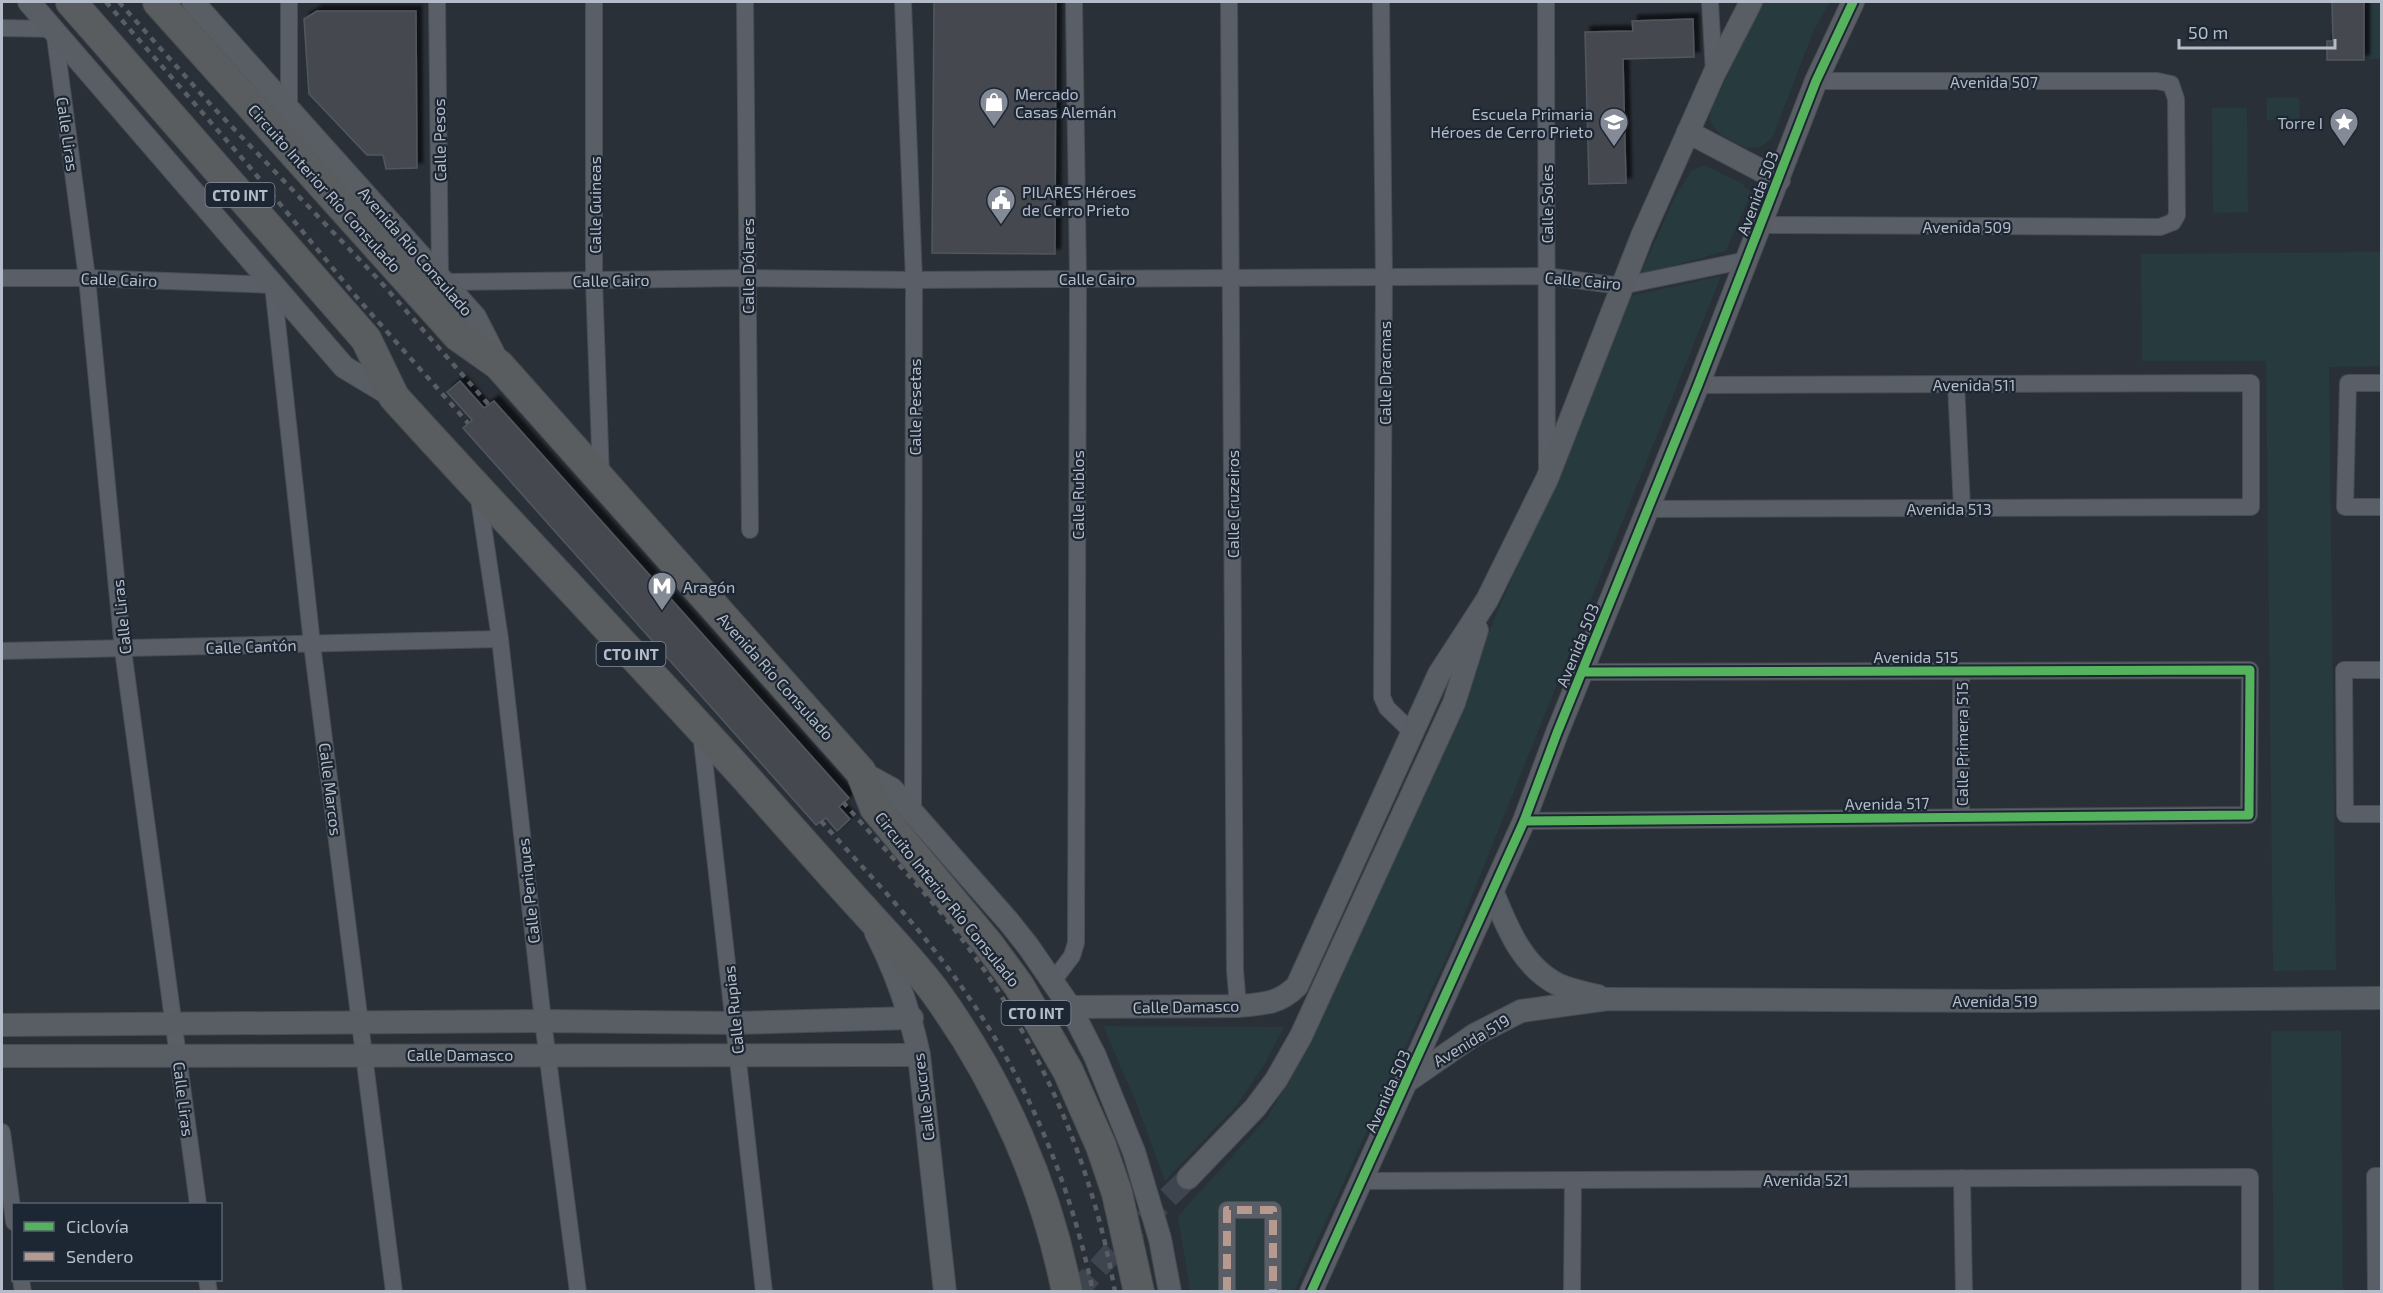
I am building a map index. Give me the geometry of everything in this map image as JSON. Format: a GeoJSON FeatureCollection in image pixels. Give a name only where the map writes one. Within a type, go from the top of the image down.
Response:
{"type":"FeatureCollection","features":[{"type":"Feature","properties":{"kind":"highway","name":"CTO INT"},"geometry":{"type":"LineString","coordinates":[[71,2],[366,339],[394,397],[902,950],[938,996],[1000,1095],[1022,1145],[1063,1268],[1067,1292]]}},
{"type":"Feature","properties":{"kind":"highway","name":"Circuito Interior Río Consulado"},"geometry":{"type":"LineString","coordinates":[[158,2],[458,336],[500,365]]}},
{"type":"Feature","properties":{"kind":"highway","name":"Avenida Río Consulado"},"geometry":{"type":"LineString","coordinates":[[500,365],[861,772]]}},
{"type":"Feature","properties":{"kind":"highway","name":"Circuito Interior Río Consulado"},"geometry":{"type":"LineString","coordinates":[[861,772],[875,808],[989,945],[1019,986],[1058,1053],[1087,1112],[1114,1184],[1139,1292]]}},
{"type":"Feature","properties":{"kind":"street","name":"CTO INT"},"geometry":{"type":"LineString","coordinates":[[29,2],[344,367],[394,397]]}},
{"type":"Feature","properties":{"kind":"street","name":"Avenida Río Consulado"},"geometry":{"type":"LineString","coordinates":[[193,2],[475,317],[500,365]]}},
{"type":"Feature","properties":{"kind":"street"},"geometry":{"type":"LineString","coordinates":[[289,2],[289,107]]}},
{"type":"Feature","properties":{"kind":"street","name":"Calle Pesos"},"geometry":{"type":"LineString","coordinates":[[438,2],[442,280]]}},
{"type":"Feature","properties":{"kind":"street","name":"Calle Guineas"},"geometry":{"type":"LineString","coordinates":[[594,2],[594,280],[601,481]]}},
{"type":"Feature","properties":{"kind":"street","name":"Calle Dólares"},"geometry":{"type":"LineString","coordinates":[[746,2],[746,278],[750,530]]}},
{"type":"Feature","properties":{"kind":"street","name":"Calle Pesetas"},"geometry":{"type":"LineString","coordinates":[[903,2],[914,280],[913,813]]}},
{"type":"Feature","properties":{"kind":"street","name":"Calle Rublos"},"geometry":{"type":"LineString","coordinates":[[1053,981],[1072,956],[1076,943],[1078,278],[1074,2]]}},
{"type":"Feature","properties":{"kind":"street","name":"Calle Cruzeiros"},"geometry":{"type":"LineString","coordinates":[[1229,2],[1235,970],[1238,1006]]}},
{"type":"Feature","properties":{"kind":"street","name":"Calle Dracmas"},"geometry":{"type":"LineString","coordinates":[[1381,2],[1384,277],[1382,697],[1387,708],[1413,733]]}},
{"type":"Feature","properties":{"kind":"street","name":"Calle Soles"},"geometry":{"type":"LineString","coordinates":[[1546,2],[1547,479]]}},
{"type":"Feature","properties":{"kind":"street"},"geometry":{"type":"LineString","coordinates":[[1710,2],[1714,74]]}},
{"type":"Feature","properties":{"kind":"street"},"geometry":{"type":"LineString","coordinates":[[1413,733],[1439,675],[1486,600],[1547,479],[1622,286],[1714,74],[1751,2]]}},
{"type":"Feature","properties":{"kind":"street","name":"Avenida 503"},"geometry":{"type":"LineString","coordinates":[[1311,1292],[1409,1080],[1524,821],[1557,733],[1779,180],[1816,81],[1853,2]]}},
{"type":"Feature","properties":{"kind":"street"},"geometry":{"type":"LineString","coordinates":[[2,28],[54,29]]}},
{"type":"Feature","properties":{"kind":"street","name":"Calle Liras"},"geometry":{"type":"LineString","coordinates":[[54,29],[87,278],[123,650],[198,1203]]}},
{"type":"Feature","properties":{"kind":"street","name":"Avenida 507"},"geometry":{"type":"LineString","coordinates":[[1816,81],[2157,81],[2170,84],[2176,99],[2178,208],[2173,222]]}},
{"type":"Feature","properties":{"kind":"street"},"geometry":{"type":"LineString","coordinates":[[1688,132],[1779,180]]}},
{"type":"Feature","properties":{"kind":"street","name":"Avenida 509"},"geometry":{"type":"LineString","coordinates":[[1761,225],[2160,227],[2173,222]]}},
{"type":"Feature","properties":{"kind":"street","name":"Calle Cairo"},"geometry":{"type":"LineString","coordinates":[[442,280],[1546,276],[1622,286],[1747,260]]}},
{"type":"Feature","properties":{"kind":"street","name":"Calle Cairo"},"geometry":{"type":"LineString","coordinates":[[2,278],[87,278],[273,285]]}},
{"type":"Feature","properties":{"kind":"street","name":"Calle Marcos"},"geometry":{"type":"LineString","coordinates":[[273,285],[312,644],[394,1292]]}},
{"type":"Feature","properties":{"kind":"street","name":"Avenida 511"},"geometry":{"type":"LineString","coordinates":[[1698,385],[2251,383],[2251,507]]}},
{"type":"Feature","properties":{"kind":"street"},"geometry":{"type":"LineString","coordinates":[[2382,383],[2348,383],[2345,507],[2382,507]]}},
{"type":"Feature","properties":{"kind":"street"},"geometry":{"type":"LineString","coordinates":[[1956,384],[1962,508]]}},
{"type":"Feature","properties":{"kind":"street","name":"Calle Peniques"},"geometry":{"type":"LineString","coordinates":[[478,490],[500,639],[543,1021],[578,1292]]}},
{"type":"Feature","properties":{"kind":"street","name":"Avenida 513"},"geometry":{"type":"LineString","coordinates":[[1647,509],[2251,507]]}},
{"type":"Feature","properties":{"kind":"street"},"geometry":{"type":"LineString","coordinates":[[1188,1178],[1255,1108],[1276,1080],[1301,1036],[1454,703],[1486,600]]}},
{"type":"Feature","properties":{"kind":"street","name":"Calle Cantón"},"geometry":{"type":"LineString","coordinates":[[2,651],[123,650],[500,639]]}},
{"type":"Feature","properties":{"kind":"street","name":"Avenida 515"},"geometry":{"type":"LineString","coordinates":[[1582,672],[2250,670],[2249,815]]}},
{"type":"Feature","properties":{"kind":"street"},"geometry":{"type":"LineString","coordinates":[[2382,670],[2344,670],[2345,814],[2382,814]]}},
{"type":"Feature","properties":{"kind":"street","name":"Calle Primera 515"},"geometry":{"type":"LineString","coordinates":[[1961,671],[1961,817]]}},
{"type":"Feature","properties":{"kind":"street","name":"Calle Rupias"},"geometry":{"type":"LineString","coordinates":[[701,729],[764,1292]]}},
{"type":"Feature","properties":{"kind":"street","name":"Calle Damasco"},"geometry":{"type":"LineString","coordinates":[[1070,1006],[1238,1006],[1264,1004],[1285,998],[1297,986],[1413,733]]}},
{"type":"Feature","properties":{"kind":"street","name":"Avenida Río Consulado"},"geometry":{"type":"LineString","coordinates":[[861,772],[892,789],[1009,922],[1070,1006],[1095,1056],[1134,1152],[1160,1239],[1170,1292]]}},
{"type":"Feature","properties":{"kind":"street","name":"Avenida 517"},"geometry":{"type":"LineString","coordinates":[[1524,821],[2249,815]]}},
{"type":"Feature","properties":{"kind":"street","name":"Avenida 519"},"geometry":{"type":"LineString","coordinates":[[1493,893],[1512,939],[1540,974],[1559,985],[1608,999]]}},
{"type":"Feature","properties":{"kind":"street","name":"Calle Sucres"},"geometry":{"type":"LineString","coordinates":[[866,912],[885,950],[912,1018],[919,1055],[945,1292]]}},
{"type":"Feature","properties":{"kind":"street","name":"Avenida 519"},"geometry":{"type":"LineString","coordinates":[[1409,1080],[1474,1035],[1521,1011],[1608,999],[2019,1001],[2382,998]]}},
{"type":"Feature","properties":{"kind":"street","name":"Calle Damasco"},"geometry":{"type":"LineString","coordinates":[[2,1025],[543,1021],[735,1023],[912,1018]]}},
{"type":"Feature","properties":{"kind":"street","name":"Calle Damasco"},"geometry":{"type":"LineString","coordinates":[[2,1056],[178,1054],[919,1055]]}},
{"type":"Feature","properties":{"kind":"street"},"geometry":{"type":"LineString","coordinates":[[2,1132],[12,1207]]}},
{"type":"Feature","properties":{"kind":"street"},"geometry":{"type":"LineString","coordinates":[[2376,1292],[2378,1176]]}},
{"type":"Feature","properties":{"kind":"street","name":"Avenida 521"},"geometry":{"type":"LineString","coordinates":[[1363,1181],[2250,1177],[2250,1292]]}},
{"type":"Feature","properties":{"kind":"street"},"geometry":{"type":"LineString","coordinates":[[1962,1178],[1964,1292]]}},
{"type":"Feature","properties":{"kind":"street"},"geometry":{"type":"LineString","coordinates":[[1572,1292],[1573,1180]]}},
{"type":"Feature","properties":{"kind":"street"},"geometry":{"type":"LineString","coordinates":[[1227,1292],[1227,1210],[1273,1210],[1273,1292]]}},
{"type":"Feature","properties":{"kind":"green space"},"geometry":{"type":"Polygon","coordinates":[[[1763,2],[1830,2],[1814,30],[1773,136],[1767,143],[1752,148],[1734,142],[1721,134],[1715,129],[1710,116],[1713,105],[1763,2]]]}},
{"type":"Feature","properties":{"kind":"green space"},"geometry":{"type":"Polygon","coordinates":[[[2369,2],[2381,2],[2381,59],[2369,59],[2369,2]]]}},
{"type":"Feature","properties":{"kind":"green space"},"geometry":{"type":"Polygon","coordinates":[[[2299,97],[2300,119],[2267,120],[2267,98],[2299,97]]]}},
{"type":"Feature","properties":{"kind":"green space"},"geometry":{"type":"Polygon","coordinates":[[[2212,108],[2247,108],[2248,212],[2213,213],[2212,108]]]}},
{"type":"Feature","properties":{"kind":"green space"},"geometry":{"type":"Polygon","coordinates":[[[1704,165],[1741,183],[1751,193],[1726,251],[1640,275],[1674,199],[1691,171],[1704,165]]]}},
{"type":"Feature","properties":{"kind":"green space"},"geometry":{"type":"Polygon","coordinates":[[[2381,252],[2381,366],[2329,367],[2336,970],[2273,971],[2266,361],[2142,361],[2141,254],[2381,252]]]}},
{"type":"Feature","properties":{"kind":"green space"},"geometry":{"type":"Polygon","coordinates":[[[1721,276],[1455,938],[1294,1291],[1190,1291],[1178,1216],[1267,1118],[1309,1046],[1391,864],[1631,296],[1721,276]]]}},
{"type":"Feature","properties":{"kind":"green space"},"geometry":{"type":"Polygon","coordinates":[[[1103,1026],[1284,1027],[1264,1065],[1237,1105],[1165,1181],[1136,1102],[1103,1026]]]}},
{"type":"Feature","properties":{"kind":"green space"},"geometry":{"type":"Polygon","coordinates":[[[2271,1031],[2341,1031],[2343,1291],[2274,1291],[2271,1031]]]}},
{"type":"Feature","properties":{"kind":"building","name":"Mercado Casas Alemán"},"geometry":{"type":"Polygon","coordinates":[[[934,2],[1056,2],[1055,254],[932,253],[934,2]]]}},
{"type":"Feature","properties":{"kind":"building"},"geometry":{"type":"Polygon","coordinates":[[[2332,2],[2364,2],[2364,60],[2327,60],[2327,41],[2333,41],[2332,2]]]}},
{"type":"Feature","properties":{"kind":"building"},"geometry":{"type":"Polygon","coordinates":[[[317,11],[416,11],[417,168],[386,169],[383,155],[367,155],[309,94],[304,19],[317,11]]]}},
{"type":"Feature","properties":{"kind":"building"},"geometry":{"type":"Polygon","coordinates":[[[1693,19],[1694,57],[1623,59],[1626,183],[1589,184],[1585,32],[1633,31],[1632,21],[1693,19]]]}},
{"type":"Feature","properties":{"kind":"building"},"geometry":{"type":"Polygon","coordinates":[[[460,381],[484,408],[494,401],[849,798],[839,807],[850,819],[837,831],[826,818],[816,825],[463,428],[472,420],[447,392],[460,381]]]}},
{"type":"Feature","properties":{"kind":"tunnel"},"geometry":{"type":"LineString","coordinates":[[1076,1292],[1123,1241],[1188,1178]]}},
{"type":"Feature","properties":{"kind":"railway"},"geometry":{"type":"LineString","coordinates":[[106,2],[248,165],[359,300],[468,423]]}},
{"type":"Feature","properties":{"kind":"railway"},"geometry":{"type":"LineString","coordinates":[[119,2],[211,105],[379,280],[489,405]]}},
{"type":"Feature","properties":{"kind":"railway"},"geometry":{"type":"LineString","coordinates":[[843,802],[943,915],[1004,1000],[1030,1046],[1053,1093],[1091,1190],[1115,1292]]}},
{"type":"Feature","properties":{"kind":"railway"},"geometry":{"type":"LineString","coordinates":[[821,821],[938,955],[991,1032],[1035,1114],[1053,1157],[1069,1201],[1093,1292]]}},
{"type":"Feature","properties":{"kind":"marked path"},"geometry":{"type":"LineString","coordinates":[[1227,1292],[1227,1210],[1273,1210],[1273,1292]]}},
{"type":"Feature","properties":{"kind":"cycle path"},"geometry":{"type":"LineString","coordinates":[[1311,1292],[1524,821],[1557,733],[1698,385],[1816,81],[1853,2]]}},
{"type":"Feature","properties":{"kind":"cycle path"},"geometry":{"type":"LineString","coordinates":[[1524,821],[2249,815],[2250,670],[1583,672]]}},
{"type":"Feature","properties":{"kind":"place","name":"Mercado Casas Alemán"},"geometry":{"type":"Point","coordinates":[994,128]}},
{"type":"Feature","properties":{"kind":"place","name":"Escuela Primaria Héroes de Cerro Prieto"},"geometry":{"type":"Point","coordinates":[1614,148]}},
{"type":"Feature","properties":{"kind":"place","name":"Torre I"},"geometry":{"type":"Point","coordinates":[2344,148]}},
{"type":"Feature","properties":{"kind":"place","name":"PILARES Héroes de Cerro Prieto"},"geometry":{"type":"Point","coordinates":[1001,226]}},
{"type":"Feature","properties":{"kind":"place","name":"Aragón"},"geometry":{"type":"Point","coordinates":[662,612]}}]}
